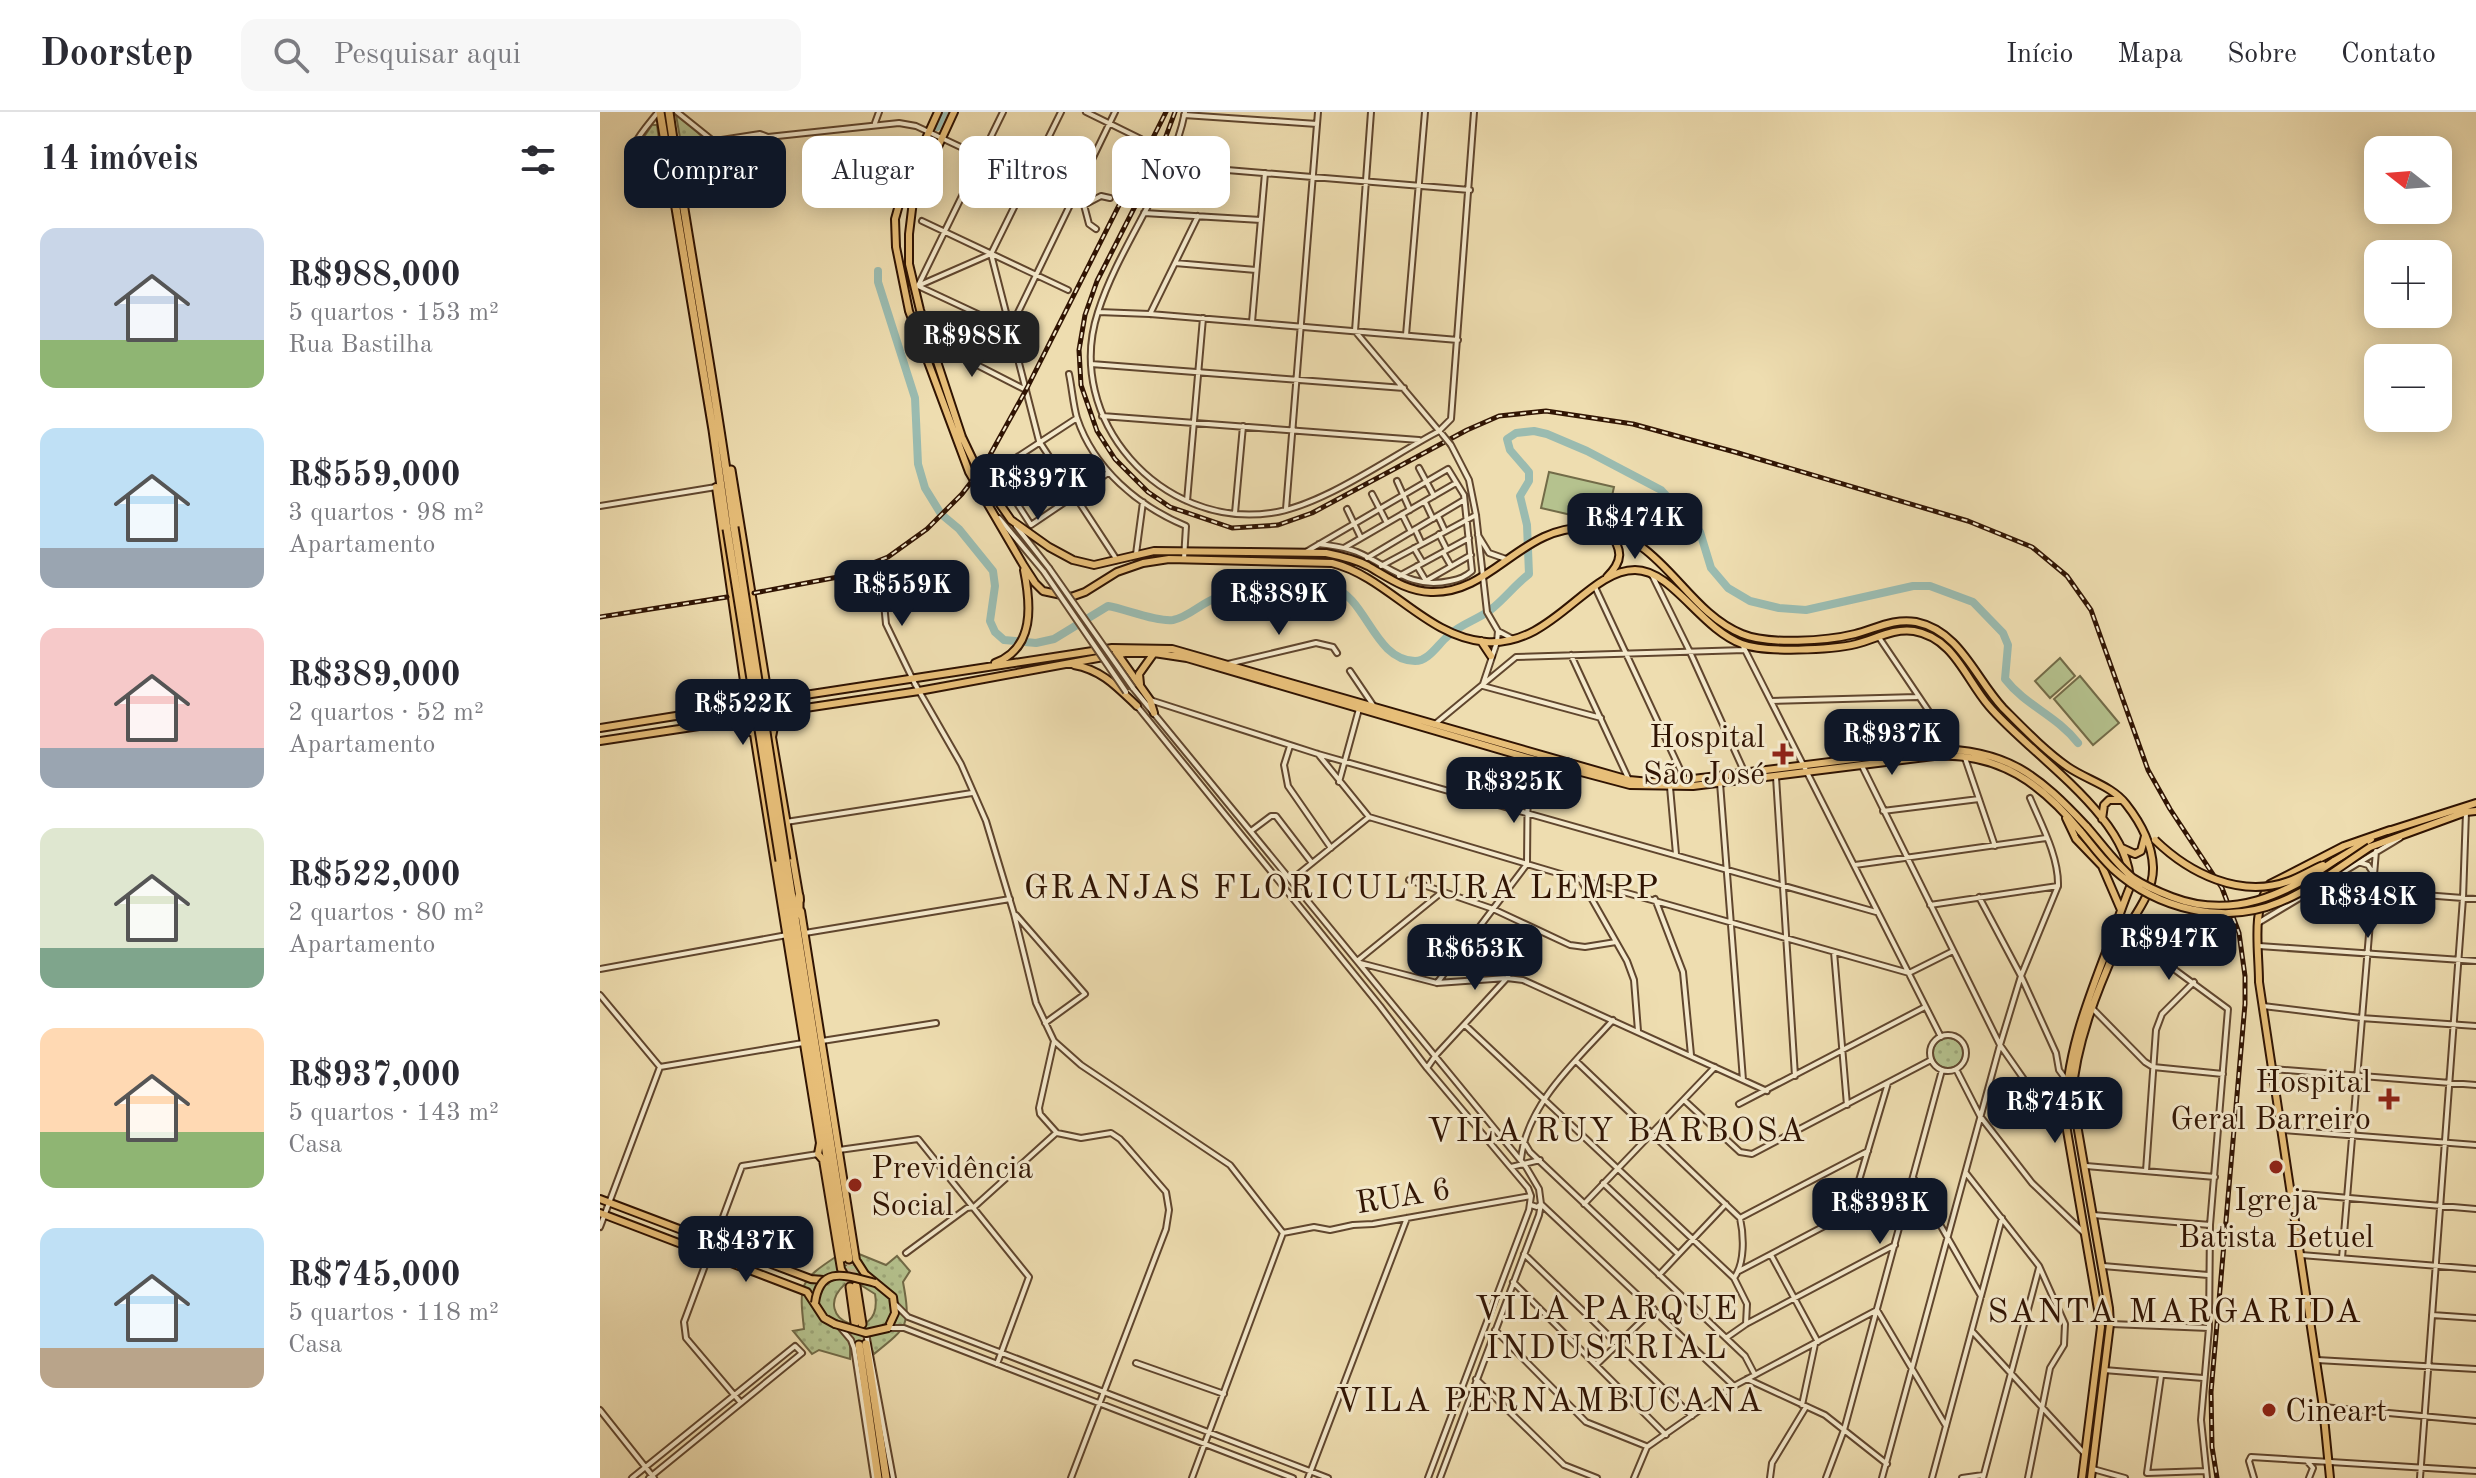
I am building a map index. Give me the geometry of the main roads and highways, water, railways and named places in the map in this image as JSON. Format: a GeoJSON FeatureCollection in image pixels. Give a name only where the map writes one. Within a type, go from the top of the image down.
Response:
{"type":"FeatureCollection","features":[{"type":"Feature","properties":{"kind":"highway"},"geometry":{"type":"LineString","coordinates":[[659,112],[664,136]]}},
{"type":"Feature","properties":{"kind":"highway"},"geometry":{"type":"LineString","coordinates":[[669,112],[671,136]]}},
{"type":"Feature","properties":{"kind":"highway"},"geometry":{"type":"LineString","coordinates":[[679,208],[717,430],[783,860],[801,952],[846,1258],[783,860]]}},
{"type":"Feature","properties":{"kind":"highway"},"geometry":{"type":"LineString","coordinates":[[716,487],[717,430]]}},
{"type":"Feature","properties":{"kind":"highway"},"geometry":{"type":"LineString","coordinates":[[717,430],[733,482],[766,686]]}},
{"type":"Feature","properties":{"kind":"highway"},"geometry":{"type":"LineString","coordinates":[[799,896],[801,952]]}},
{"type":"Feature","properties":{"kind":"highway"},"geometry":{"type":"LineString","coordinates":[[787,935],[788,906]]}},
{"type":"Feature","properties":{"kind":"highway"},"geometry":{"type":"LineString","coordinates":[[853,1286],[859,1324]]}},
{"type":"Feature","properties":{"kind":"highway"},"geometry":{"type":"LineString","coordinates":[[876,1478],[862,1345],[886,1478]]}},
{"type":"Feature","properties":{"kind":"main road"},"geometry":{"type":"LineString","coordinates":[[938,112],[904,187],[895,219],[899,272],[908,307],[961,454],[1024,566],[1043,591],[1071,597],[1117,572],[1184,555],[1326,553],[1353,559],[1395,583],[1432,592],[1462,587],[1543,536],[1577,528],[1608,531],[1641,545],[1704,608],[1724,625],[1744,635],[1775,640],[1833,637],[1905,621],[1937,629],[1953,641],[1994,698],[2020,725],[2069,768],[2124,801],[2146,832],[2191,869],[2218,880],[2264,886],[2287,882],[2406,833],[2476,811]]}},
{"type":"Feature","properties":{"kind":"main road"},"geometry":{"type":"LineString","coordinates":[[954,112],[918,185],[910,215],[909,249],[916,287],[970,456],[1011,520],[1049,547],[1073,560],[1094,565],[1136,554],[1332,563],[1352,568],[1435,623],[1478,641],[1497,642],[1513,639],[1550,623],[1596,586],[1619,561],[1621,552],[1608,531]]}},
{"type":"Feature","properties":{"kind":"main road"},"geometry":{"type":"LineString","coordinates":[[899,272],[916,287]]}},
{"type":"Feature","properties":{"kind":"main road"},"geometry":{"type":"LineString","coordinates":[[908,307],[916,287]]}},
{"type":"Feature","properties":{"kind":"main road"},"geometry":{"type":"LineString","coordinates":[[716,487],[745,688]]}},
{"type":"Feature","properties":{"kind":"main road"},"geometry":{"type":"LineString","coordinates":[[981,669],[1010,655],[1028,626],[1029,594],[1024,566]]}},
{"type":"Feature","properties":{"kind":"main road"},"geometry":{"type":"LineString","coordinates":[[1596,586],[1628,570],[1651,573],[1667,583],[1707,623],[1743,647],[1774,649],[1847,645],[1905,630],[1941,641],[1988,705],[2073,786],[2122,848],[2131,870],[2130,887],[2076,1034],[2067,1081],[2065,1119],[2101,1327],[2082,1478]]}},
{"type":"Feature","properties":{"kind":"main road"},"geometry":{"type":"LineString","coordinates":[[1478,641],[1491,656]]}},
{"type":"Feature","properties":{"kind":"main road"},"geometry":{"type":"LineString","coordinates":[[1112,648],[1152,707]]}},
{"type":"Feature","properties":{"kind":"main road"},"geometry":{"type":"LineString","coordinates":[[600,728],[726,708],[752,685],[766,686],[792,697],[1112,648],[1172,649],[1375,707],[1528,758],[1630,785],[1747,776],[1776,777],[1934,756],[1964,756],[2016,773],[2037,786],[2135,879],[2181,900],[2209,906],[2232,907],[2281,893],[2334,861]]}},
{"type":"Feature","properties":{"kind":"main road"},"geometry":{"type":"LineString","coordinates":[[1136,687],[1139,674],[1154,653]]}},
{"type":"Feature","properties":{"kind":"main road"},"geometry":{"type":"LineString","coordinates":[[602,1214],[807,1292],[824,1318],[835,1324],[866,1333],[888,1328],[893,1321],[896,1305],[888,1291],[865,1274],[856,1260],[772,737],[779,719],[792,710],[1070,665],[1117,654],[1154,653],[1187,658],[1359,709],[1629,780],[1670,784]]}},
{"type":"Feature","properties":{"kind":"main road"},"geometry":{"type":"LineString","coordinates":[[1070,665],[1091,668],[1104,675],[1137,706]]}},
{"type":"Feature","properties":{"kind":"main road"},"geometry":{"type":"LineString","coordinates":[[774,691],[781,704],[779,719]]}},
{"type":"Feature","properties":{"kind":"main road"},"geometry":{"type":"LineString","coordinates":[[733,703],[736,723]]}},
{"type":"Feature","properties":{"kind":"main road"},"geometry":{"type":"LineString","coordinates":[[600,741],[732,721],[754,734],[774,727]]}},
{"type":"Feature","properties":{"kind":"main road"},"geometry":{"type":"LineString","coordinates":[[634,723],[637,736]]}},
{"type":"Feature","properties":{"kind":"main road"},"geometry":{"type":"LineString","coordinates":[[623,724],[625,738]]}},
{"type":"Feature","properties":{"kind":"main road"},"geometry":{"type":"LineString","coordinates":[[754,734],[820,1143],[818,1154],[823,1160],[841,1269],[845,1276]]}},
{"type":"Feature","properties":{"kind":"main road"},"geometry":{"type":"LineString","coordinates":[[1686,783],[1720,783],[1803,765],[1934,749],[1998,758],[2041,781],[2084,830],[2111,868],[2134,885],[2180,907],[2209,913],[2257,910],[2281,902],[2370,847],[2390,830]]}},
{"type":"Feature","properties":{"kind":"main road"},"geometry":{"type":"LineString","coordinates":[[2102,819],[2104,805],[2109,800],[2124,801]]}},
{"type":"Feature","properties":{"kind":"main road"},"geometry":{"type":"LineString","coordinates":[[2327,1478],[2329,1470],[2323,1407],[2263,1006],[2258,946],[2262,895],[2270,884],[2344,846],[2476,803]]}},
{"type":"Feature","properties":{"kind":"main road"},"geometry":{"type":"LineString","coordinates":[[2063,810],[2076,839],[2102,866],[2121,911]]}},
{"type":"Feature","properties":{"kind":"main road"},"geometry":{"type":"LineString","coordinates":[[2122,848],[2135,854],[2141,851],[2146,832]]}},
{"type":"Feature","properties":{"kind":"main road"},"geometry":{"type":"LineString","coordinates":[[2090,1478],[2110,1324],[2108,1296],[2072,1096],[2076,1057],[2093,1010],[2114,954],[2151,882],[2153,868],[2146,832]]}},
{"type":"Feature","properties":{"kind":"main road"},"geometry":{"type":"LineString","coordinates":[[600,1199],[811,1279],[845,1276],[875,1283]]}},
{"type":"Feature","properties":{"kind":"main road"},"geometry":{"type":"LineString","coordinates":[[815,1303],[823,1280]]}},
{"type":"Feature","properties":{"kind":"main road"},"geometry":{"type":"LineString","coordinates":[[2085,1455],[2090,1478]]}},
{"type":"Feature","properties":{"kind":"waterway"},"geometry":{"type":"LineString","coordinates":[[937,127],[944,112]]}},
{"type":"Feature","properties":{"kind":"waterway"},"geometry":{"type":"LineString","coordinates":[[878,271],[878,282],[915,398],[918,464],[925,488],[941,514],[959,529],[993,571],[995,586],[990,621],[995,632],[1004,640],[1036,643],[1054,639],[1108,606],[1173,620],[1224,596],[1330,586],[1343,592],[1353,602],[1389,650],[1401,658],[1420,660],[1453,632],[1489,611],[1529,574],[1527,525],[1520,496],[1529,481],[1529,472],[1510,450],[1507,439],[1516,433],[1534,431],[1587,451],[1661,490],[1700,532],[1711,568],[1728,588],[1750,601],[1806,610],[1913,586],[1930,586],[1973,602],[2003,633],[2008,645],[2005,679],[2078,743]]}},
{"type":"Feature","properties":{"kind":"tunnel"},"geometry":{"type":"LineString","coordinates":[[843,1258],[850,1287]]}},
{"type":"Feature","properties":{"kind":"tunnel"},"geometry":{"type":"LineString","coordinates":[[849,1259],[856,1286]]}},
{"type":"Feature","properties":{"kind":"tunnel"},"geometry":{"type":"LineString","coordinates":[[862,1324],[866,1344]]}},
{"type":"Feature","properties":{"kind":"railway"},"geometry":{"type":"LineString","coordinates":[[754,593],[838,577],[888,557],[927,529],[962,494],[985,464],[1026,390],[1166,112]]}},
{"type":"Feature","properties":{"kind":"railway"},"geometry":{"type":"LineString","coordinates":[[1175,112],[1153,171],[1097,281],[1085,315],[1079,350],[1081,385],[1097,431],[1115,459],[1148,492],[1170,507],[1232,528],[1278,525],[1312,513],[1499,416],[1546,411],[1633,424],[1968,521],[2032,547],[2067,576],[2091,610],[2148,770],[2222,888],[2239,933],[2245,1004],[2211,1392],[2212,1447],[2217,1478]]}},
{"type":"Feature","properties":{"kind":"railway"},"geometry":{"type":"LineString","coordinates":[[600,617],[727,597]]}},
{"type":"Feature","properties":{"kind":"place","name":"Hospital São José"},"geometry":{"type":"Point","coordinates":[1783,754]}},
{"type":"Feature","properties":{"kind":"place","name":"Hospital Geral Barreiro"},"geometry":{"type":"Point","coordinates":[2389,1099]}},
{"type":"Feature","properties":{"kind":"place","name":"Igreja Batista Betuel"},"geometry":{"type":"Point","coordinates":[2276,1167]}},
{"type":"Feature","properties":{"kind":"place","name":"Previdência Social"},"geometry":{"type":"Point","coordinates":[855,1185]}},
{"type":"Feature","properties":{"kind":"place","name":"Cineart"},"geometry":{"type":"Point","coordinates":[2269,1410]}},
{"type":"Feature","properties":{"kind":"district","name":"GRANJAS FLORICULTURA LEMPP"},"geometry":{"type":"Point","coordinates":[1342,886]}},
{"type":"Feature","properties":{"kind":"district","name":"VILA RUY BARBOSA"},"geometry":{"type":"Point","coordinates":[1617,1129]}},
{"type":"Feature","properties":{"kind":"district","name":"SANTA MARGARIDA"},"geometry":{"type":"Point","coordinates":[2175,1310]}},
{"type":"Feature","properties":{"kind":"district","name":"VILA PARQUE INDUSTRIAL"},"geometry":{"type":"Point","coordinates":[1607,1326]}},
{"type":"Feature","properties":{"kind":"district","name":"VILA PERNAMBUCANA"},"geometry":{"type":"Point","coordinates":[1550,1399]}}]}
